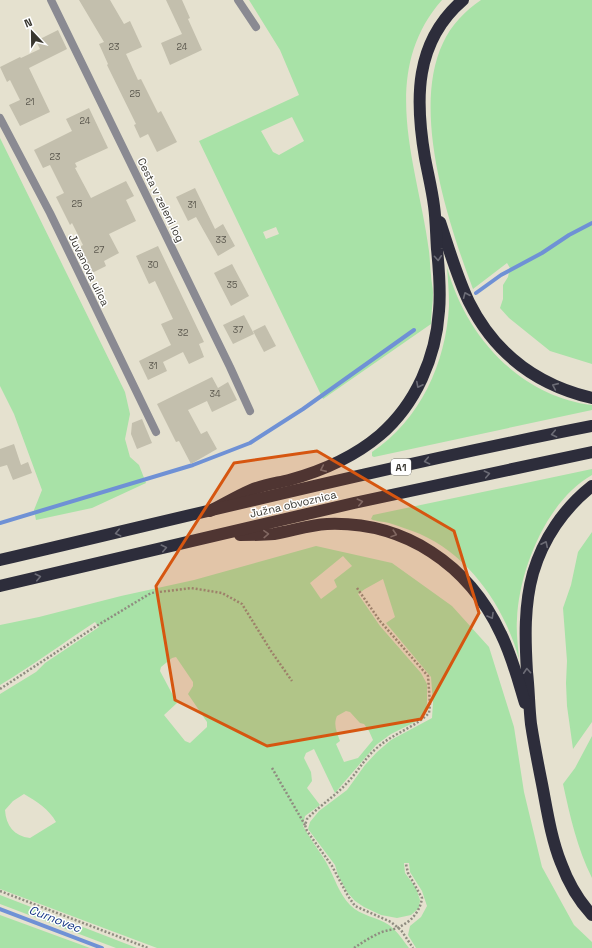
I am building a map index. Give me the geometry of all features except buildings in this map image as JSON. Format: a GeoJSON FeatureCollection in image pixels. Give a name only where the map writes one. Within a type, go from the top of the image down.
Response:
{"type":"FeatureCollection","features":[{"type":"Feature","properties":{"kind":"highway"},"geometry":{"type":"LineString","coordinates":[[210,511],[252,489],[312,473],[362,448],[380,435],[396,419],[418,387],[428,364],[434,344],[438,327],[439,310],[439,283],[434,206],[420,124],[420,80],[427,53],[437,30],[450,13],[463,0]]}},
{"type":"Feature","properties":{"kind":"highway"},"geometry":{"type":"LineString","coordinates":[[434,206],[469,302],[479,320],[491,336],[514,362],[528,372],[562,388],[592,398]]}},
{"type":"Feature","properties":{"kind":"highway","name":"Južna obvoznica"},"geometry":{"type":"LineString","coordinates":[[0,560],[423,462],[592,426]]}},
{"type":"Feature","properties":{"kind":"highway","name":"Južna obvoznica"},"geometry":{"type":"LineString","coordinates":[[0,586],[417,489],[592,452]]}},
{"type":"Feature","properties":{"kind":"highway"},"geometry":{"type":"LineString","coordinates":[[592,486],[570,507],[557,523],[544,544],[533,573],[528,598],[525,634],[531,724],[548,818],[560,863],[572,889],[592,915]]}},
{"type":"Feature","properties":{"kind":"highway"},"geometry":{"type":"LineString","coordinates":[[213,536],[273,534],[304,527],[327,524],[346,524],[397,535],[432,551],[447,562],[468,582],[491,616],[506,646],[531,724]]}},
{"type":"Feature","properties":{"kind":"street","name":"Cesta v zeleni log"},"geometry":{"type":"LineString","coordinates":[[51,0],[227,360],[250,411]]}},
{"type":"Feature","properties":{"kind":"street"},"geometry":{"type":"LineString","coordinates":[[238,0],[256,26]]}},
{"type":"Feature","properties":{"kind":"street","name":"Juvanova ulica"},"geometry":{"type":"LineString","coordinates":[[0,118],[53,220],[156,432]]}},
{"type":"Feature","properties":{"kind":"path"},"geometry":{"type":"LineString","coordinates":[[0,689],[98,625],[151,593],[191,588],[222,593],[242,604],[292,681]]}},
{"type":"Feature","properties":{"kind":"path"},"geometry":{"type":"LineString","coordinates":[[305,825],[307,819],[347,783],[368,755],[397,734],[421,722],[429,713],[430,704],[428,676],[380,621],[357,588]]}},
{"type":"Feature","properties":{"kind":"path"},"geometry":{"type":"LineString","coordinates":[[272,768],[307,831],[332,866],[355,906],[391,922],[398,928],[413,948]]}},
{"type":"Feature","properties":{"kind":"path"},"geometry":{"type":"LineString","coordinates":[[354,948],[382,932],[398,928],[413,918],[421,907],[422,898],[408,874],[406,864]]}},
{"type":"Feature","properties":{"kind":"path"},"geometry":{"type":"LineString","coordinates":[[0,891],[148,948]]}},
{"type":"Feature","properties":{"kind":"highlighted area"},"geometry":{"type":"Polygon","coordinates":[[[317,451],[454,531],[479,613],[421,719],[267,746],[175,700],[156,586],[234,463],[317,451]]]}},
{"type":"Feature","properties":{"kind":"green space"},"geometry":{"type":"Polygon","coordinates":[[[249,0],[442,0],[422,29],[411,58],[406,90],[407,121],[411,154],[424,219],[429,254],[433,293],[431,324],[323,399],[199,141],[299,95],[280,50],[249,0]],[[292,117],[261,131],[273,152],[279,155],[304,141],[292,117]],[[276,227],[263,232],[266,239],[279,234],[276,227]]]}},
{"type":"Feature","properties":{"kind":"green space"},"geometry":{"type":"Polygon","coordinates":[[[481,0],[592,0],[592,364],[550,351],[509,318],[500,308],[503,299],[503,285],[508,277],[510,268],[507,263],[473,289],[453,232],[444,200],[432,133],[431,100],[434,70],[446,36],[454,24],[469,9],[481,0]]]}},
{"type":"Feature","properties":{"kind":"green space"},"geometry":{"type":"Polygon","coordinates":[[[0,138],[125,392],[130,414],[125,439],[130,457],[139,465],[146,483],[92,508],[36,520],[34,510],[42,490],[14,414],[0,386],[0,138]]]}},
{"type":"Feature","properties":{"kind":"green space"},"geometry":{"type":"Polygon","coordinates":[[[447,267],[455,292],[467,316],[482,338],[499,358],[519,375],[541,389],[566,399],[592,405],[592,410],[374,457],[372,456],[372,452],[389,439],[404,424],[417,407],[436,369],[447,327],[449,291],[447,267]]]}},
{"type":"Feature","properties":{"kind":"green space"},"geometry":{"type":"Polygon","coordinates":[[[592,469],[592,475],[576,486],[562,501],[549,519],[538,538],[530,558],[523,579],[519,600],[517,629],[519,659],[505,621],[495,603],[470,570],[455,556],[420,534],[389,523],[371,519],[373,515],[592,469]]]}},
{"type":"Feature","properties":{"kind":"green space"},"geometry":{"type":"Polygon","coordinates":[[[592,532],[592,722],[573,749],[567,706],[567,661],[563,608],[571,585],[578,552],[592,532]]]}},
{"type":"Feature","properties":{"kind":"green space"},"geometry":{"type":"Polygon","coordinates":[[[316,546],[392,563],[452,606],[489,647],[514,727],[524,792],[542,867],[574,925],[592,942],[592,948],[416,948],[408,935],[410,926],[421,917],[427,906],[422,891],[410,872],[409,863],[404,863],[405,873],[416,888],[420,900],[419,908],[411,915],[397,918],[381,915],[355,901],[347,892],[338,875],[335,865],[308,829],[310,822],[319,811],[347,790],[365,765],[377,752],[391,740],[432,718],[433,703],[431,677],[386,623],[395,617],[383,579],[358,594],[380,626],[421,673],[427,684],[427,703],[425,714],[417,721],[391,734],[376,745],[335,793],[314,749],[306,753],[304,758],[311,772],[312,781],[307,788],[320,805],[305,816],[303,826],[326,862],[346,901],[359,912],[389,925],[409,948],[157,948],[0,889],[0,694],[36,672],[45,663],[99,627],[95,622],[0,685],[0,625],[194,580],[316,546]],[[343,556],[310,583],[321,599],[337,587],[334,580],[352,566],[343,556]],[[176,657],[172,658],[161,667],[160,671],[177,703],[164,715],[185,741],[190,743],[207,727],[207,722],[188,694],[193,686],[193,682],[176,657]],[[346,711],[337,716],[335,725],[340,741],[336,744],[344,762],[358,758],[373,740],[369,731],[364,724],[360,723],[350,712],[346,711]],[[24,794],[13,801],[5,810],[6,816],[9,825],[19,835],[30,838],[56,822],[46,809],[24,794]]]}},
{"type":"Feature","properties":{"kind":"green space"},"geometry":{"type":"Polygon","coordinates":[[[592,736],[592,878],[578,844],[563,784],[575,768],[592,736]]]}},
{"type":"Feature","properties":{"kind":"green space"},"geometry":{"type":"Polygon","coordinates":[[[0,895],[137,948],[116,948],[0,904],[0,895]]]}},
{"type":"Feature","properties":{"kind":"green space"},"geometry":{"type":"Polygon","coordinates":[[[0,915],[90,948],[0,948],[0,915]]]}},
{"type":"Feature","properties":{"kind":"waterway"},"geometry":{"type":"LineString","coordinates":[[476,293],[501,275],[542,253],[569,235],[592,223]]}},
{"type":"Feature","properties":{"kind":"waterway"},"geometry":{"type":"LineString","coordinates":[[0,523],[193,465],[250,443],[303,409],[414,330]]}},
{"type":"Feature","properties":{"kind":"waterway","name":"Curnovec"},"geometry":{"type":"LineString","coordinates":[[0,909],[102,948]]}}]}
